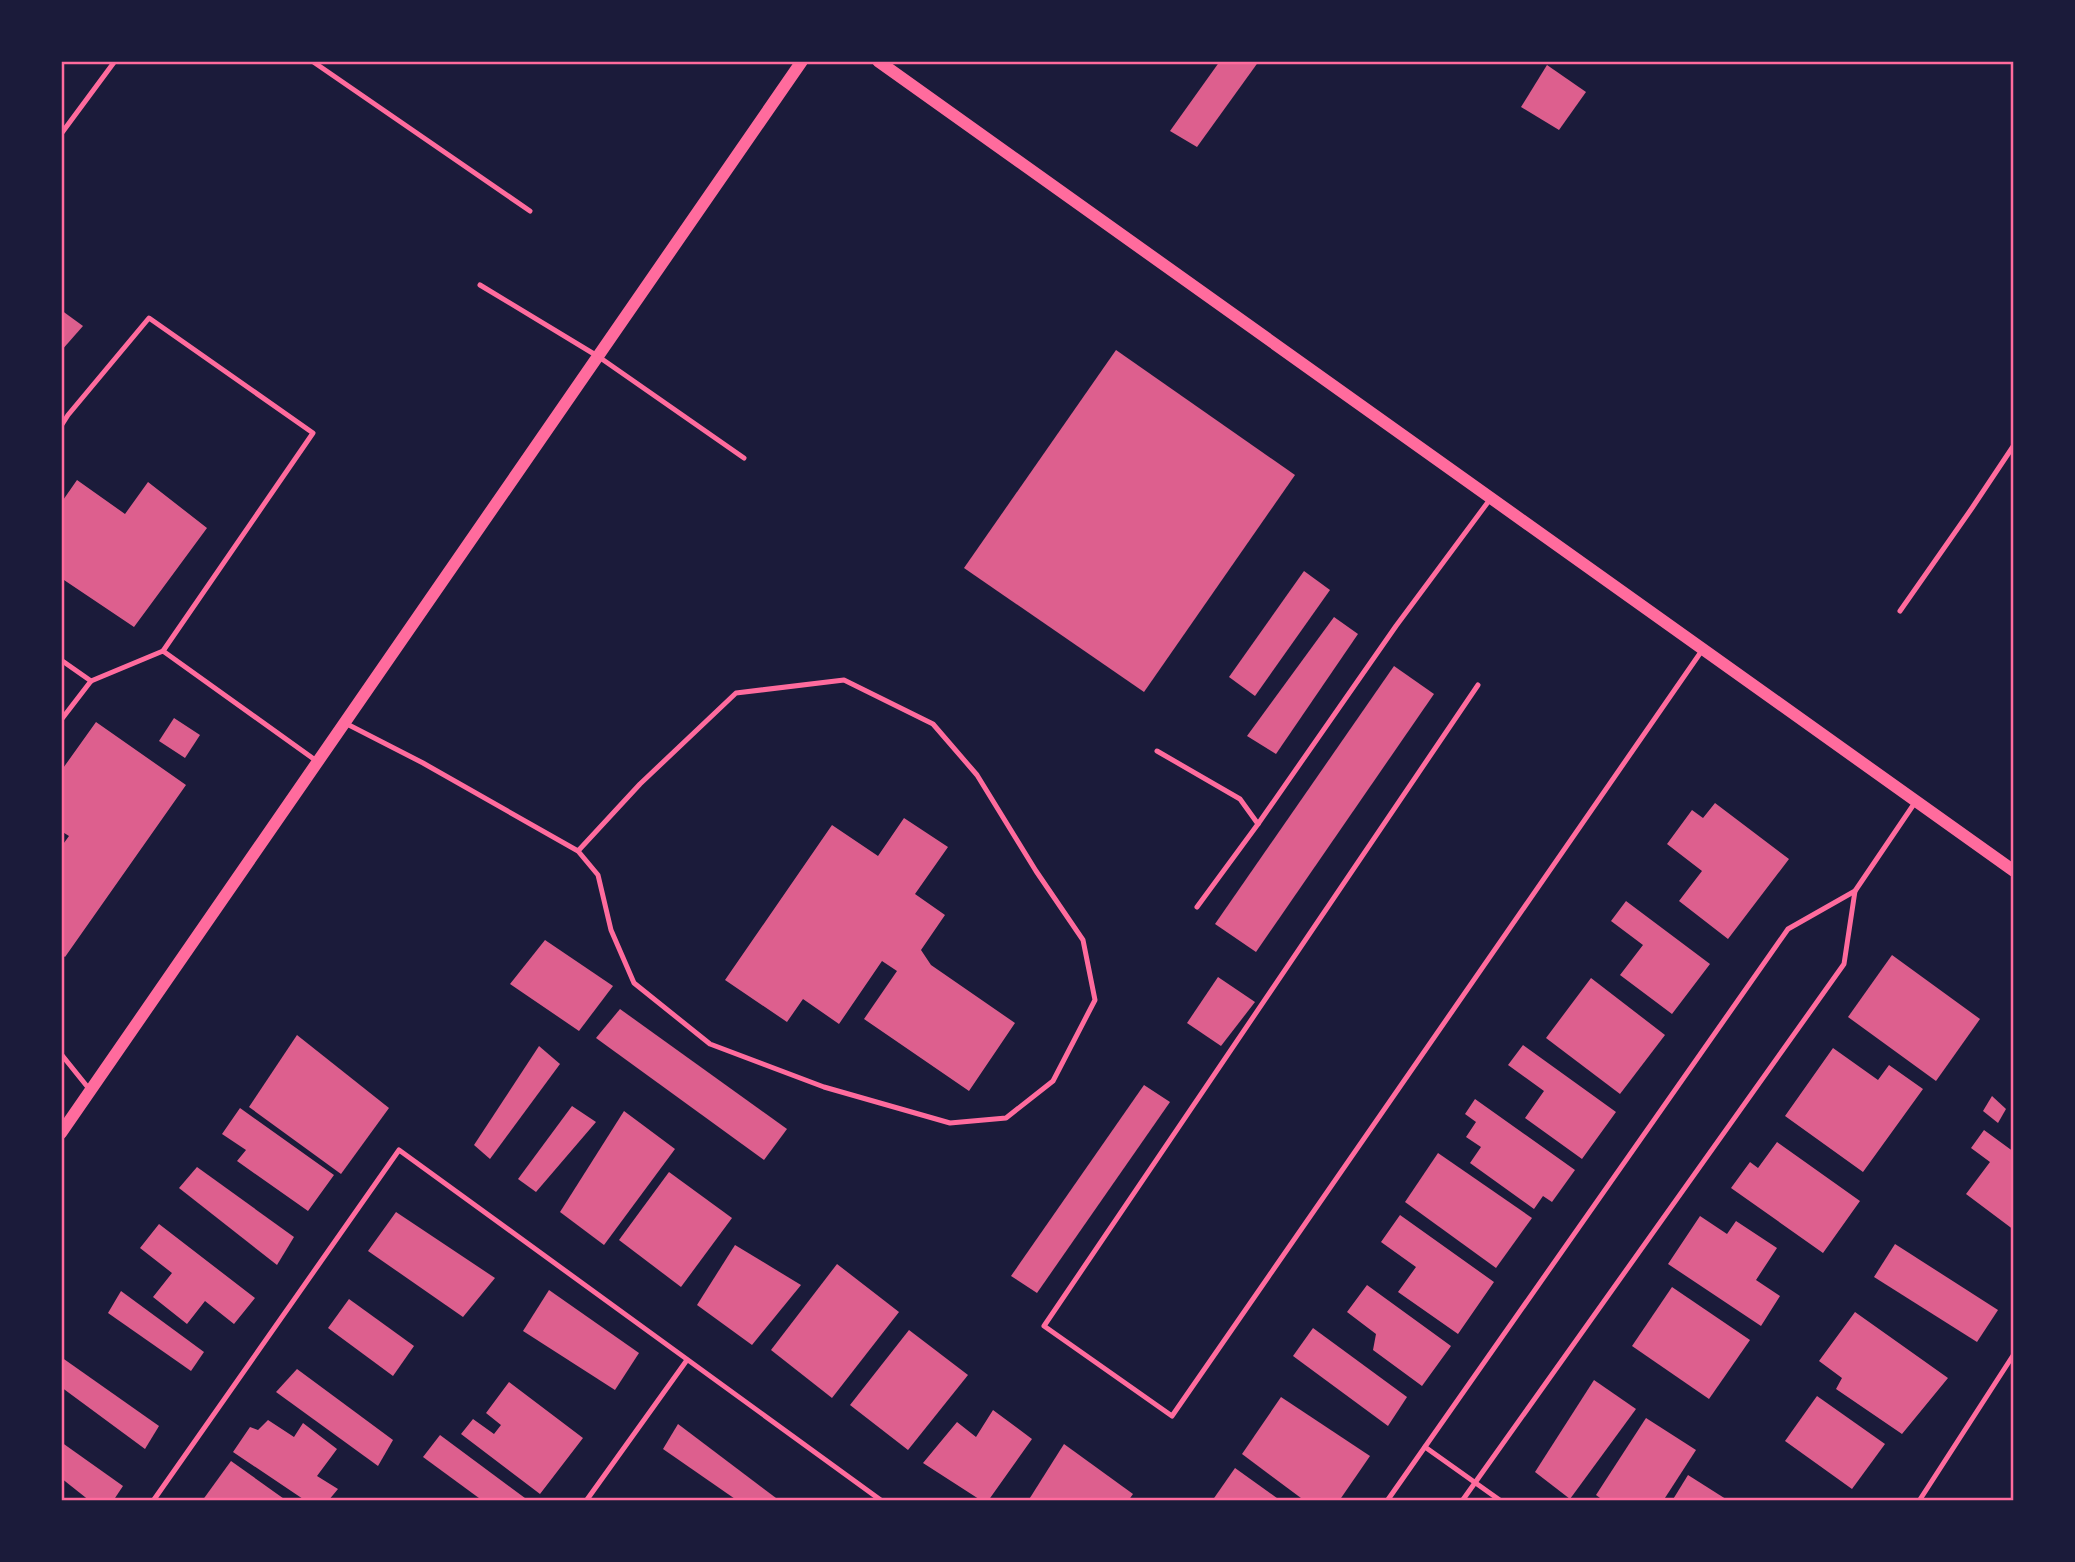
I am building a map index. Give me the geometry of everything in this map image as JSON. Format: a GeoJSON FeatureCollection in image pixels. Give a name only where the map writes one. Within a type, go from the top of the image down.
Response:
{"type":"FeatureCollection","features":[{"type":"Feature","properties":{"kind":"street"},"geometry":{"type":"LineString","coordinates":[[61,1133],[802,61]]}},
{"type":"Feature","properties":{"kind":"street"},"geometry":{"type":"LineString","coordinates":[[878,61],[2014,871]]}},
{"type":"Feature","properties":{"kind":"lane"},"geometry":{"type":"LineString","coordinates":[[61,134],[115,61]]}},
{"type":"Feature","properties":{"kind":"lane"},"geometry":{"type":"LineString","coordinates":[[312,61],[530,211]]}},
{"type":"Feature","properties":{"kind":"lane"},"geometry":{"type":"LineString","coordinates":[[480,285],[599,357],[744,458]]}},
{"type":"Feature","properties":{"kind":"lane"},"geometry":{"type":"LineString","coordinates":[[61,426],[149,318],[313,433],[163,651],[91,681],[61,720]]}},
{"type":"Feature","properties":{"kind":"lane"},"geometry":{"type":"LineString","coordinates":[[1900,611],[2014,445]]}},
{"type":"Feature","properties":{"kind":"lane"},"geometry":{"type":"LineString","coordinates":[[1197,907],[1396,626],[1491,498]]}},
{"type":"Feature","properties":{"kind":"lane"},"geometry":{"type":"LineString","coordinates":[[1478,685],[1044,1326],[1172,1416],[1703,649]]}},
{"type":"Feature","properties":{"kind":"lane"},"geometry":{"type":"LineString","coordinates":[[163,651],[318,762]]}},
{"type":"Feature","properties":{"kind":"lane"},"geometry":{"type":"LineString","coordinates":[[61,660],[91,681]]}},
{"type":"Feature","properties":{"kind":"lane"},"geometry":{"type":"LineString","coordinates":[[345,723],[423,763],[578,851],[598,874],[611,930],[634,983],[710,1044],[824,1087],[950,1123],[1006,1118],[1053,1081],[1095,1000],[1083,940],[1036,871],[977,775],[933,724],[844,680],[736,693],[640,785],[578,851]]}},
{"type":"Feature","properties":{"kind":"lane"},"geometry":{"type":"LineString","coordinates":[[1157,751],[1240,800],[1258,824]]}},
{"type":"Feature","properties":{"kind":"lane"},"geometry":{"type":"LineString","coordinates":[[1387,1501],[1788,929],[1854,891],[1916,802]]}},
{"type":"Feature","properties":{"kind":"lane"},"geometry":{"type":"LineString","coordinates":[[1462,1501],[1844,964],[1854,891]]}},
{"type":"Feature","properties":{"kind":"lane"},"geometry":{"type":"LineString","coordinates":[[61,1054],[91,1091]]}},
{"type":"Feature","properties":{"kind":"lane"},"geometry":{"type":"LineString","coordinates":[[153,1501],[399,1150],[882,1501]]}},
{"type":"Feature","properties":{"kind":"lane"},"geometry":{"type":"LineString","coordinates":[[1919,1501],[2014,1354]]}},
{"type":"Feature","properties":{"kind":"lane"},"geometry":{"type":"LineString","coordinates":[[586,1501],[687,1360]]}},
{"type":"Feature","properties":{"kind":"lane"},"geometry":{"type":"LineString","coordinates":[[1425,1447],[1500,1501]]}},
{"type":"Feature","properties":{"kind":"building"},"geometry":{"type":"Polygon","coordinates":[[[1220,61],[1259,61],[1197,147],[1170,131],[1220,61]]]}},
{"type":"Feature","properties":{"kind":"building"},"geometry":{"type":"Polygon","coordinates":[[[1547,65],[1586,92],[1559,130],[1521,107],[1547,65]]]}},
{"type":"Feature","properties":{"kind":"building"},"geometry":{"type":"Polygon","coordinates":[[[61,310],[83,326],[61,351],[61,310]]]}},
{"type":"Feature","properties":{"kind":"building"},"geometry":{"type":"Polygon","coordinates":[[[1116,350],[1295,475],[1144,692],[964,568],[1116,350]]]}},
{"type":"Feature","properties":{"kind":"building"},"geometry":{"type":"Polygon","coordinates":[[[77,480],[125,514],[148,482],[207,528],[134,627],[61,578],[61,503],[77,480]]]}},
{"type":"Feature","properties":{"kind":"building"},"geometry":{"type":"Polygon","coordinates":[[[1304,571],[1330,590],[1255,696],[1229,677],[1304,571]]]}},
{"type":"Feature","properties":{"kind":"building"},"geometry":{"type":"Polygon","coordinates":[[[1334,617],[1358,634],[1276,754],[1247,736],[1334,617]]]}},
{"type":"Feature","properties":{"kind":"building"},"geometry":{"type":"Polygon","coordinates":[[[1394,666],[1434,694],[1256,952],[1215,924],[1394,666]]]}},
{"type":"Feature","properties":{"kind":"building"},"geometry":{"type":"Polygon","coordinates":[[[174,718],[200,735],[185,758],[159,741],[174,718]]]}},
{"type":"Feature","properties":{"kind":"building"},"geometry":{"type":"Polygon","coordinates":[[[96,722],[186,785],[65,957],[61,954],[61,847],[69,836],[61,831],[61,771],[96,722]]]}},
{"type":"Feature","properties":{"kind":"building"},"geometry":{"type":"Polygon","coordinates":[[[1715,803],[1789,859],[1728,939],[1679,901],[1702,871],[1667,844],[1692,810],[1703,818],[1715,803]]]}},
{"type":"Feature","properties":{"kind":"building"},"geometry":{"type":"Polygon","coordinates":[[[904,818],[948,847],[915,894],[945,915],[921,950],[931,965],[1015,1023],[969,1091],[864,1019],[897,971],[882,961],[839,1024],[803,999],[787,1022],[725,980],[832,825],[878,856],[904,818]]]}},
{"type":"Feature","properties":{"kind":"building"},"geometry":{"type":"Polygon","coordinates":[[[1626,901],[1710,964],[1672,1014],[1620,975],[1643,945],[1611,921],[1626,901]]]}},
{"type":"Feature","properties":{"kind":"building"},"geometry":{"type":"Polygon","coordinates":[[[545,940],[613,986],[579,1031],[510,984],[545,940]]]}},
{"type":"Feature","properties":{"kind":"building"},"geometry":{"type":"Polygon","coordinates":[[[1892,955],[1980,1019],[1936,1081],[1848,1017],[1892,955]]]}},
{"type":"Feature","properties":{"kind":"building"},"geometry":{"type":"Polygon","coordinates":[[[1218,977],[1255,1002],[1221,1046],[1187,1023],[1218,977]]]}},
{"type":"Feature","properties":{"kind":"building"},"geometry":{"type":"Polygon","coordinates":[[[1591,978],[1665,1035],[1620,1094],[1546,1038],[1591,978]]]}},
{"type":"Feature","properties":{"kind":"building"},"geometry":{"type":"Polygon","coordinates":[[[620,1009],[787,1129],[764,1160],[596,1038],[620,1009]]]}},
{"type":"Feature","properties":{"kind":"building"},"geometry":{"type":"Polygon","coordinates":[[[297,1035],[389,1108],[341,1174],[249,1107],[297,1035]]]}},
{"type":"Feature","properties":{"kind":"building"},"geometry":{"type":"Polygon","coordinates":[[[1523,1045],[1616,1112],[1582,1159],[1525,1118],[1544,1091],[1508,1065],[1523,1045]]]}},
{"type":"Feature","properties":{"kind":"building"},"geometry":{"type":"Polygon","coordinates":[[[539,1046],[560,1064],[490,1159],[474,1145],[539,1046]]]}},
{"type":"Feature","properties":{"kind":"building"},"geometry":{"type":"Polygon","coordinates":[[[1833,1048],[1878,1080],[1889,1065],[1923,1089],[1863,1172],[1785,1116],[1833,1048]]]}},
{"type":"Feature","properties":{"kind":"building"},"geometry":{"type":"Polygon","coordinates":[[[1144,1085],[1170,1102],[1037,1293],[1011,1276],[1144,1085]]]}},
{"type":"Feature","properties":{"kind":"building"},"geometry":{"type":"Polygon","coordinates":[[[1992,1096],[2006,1109],[1998,1123],[1983,1111],[1992,1096]]]}},
{"type":"Feature","properties":{"kind":"building"},"geometry":{"type":"Polygon","coordinates":[[[1475,1099],[1575,1170],[1552,1202],[1543,1196],[1534,1209],[1470,1163],[1481,1147],[1466,1137],[1476,1122],[1465,1114],[1475,1099]]]}},
{"type":"Feature","properties":{"kind":"building"},"geometry":{"type":"Polygon","coordinates":[[[572,1106],[596,1122],[536,1192],[518,1179],[572,1106]]]}},
{"type":"Feature","properties":{"kind":"building"},"geometry":{"type":"Polygon","coordinates":[[[240,1108],[334,1175],[308,1211],[237,1161],[246,1150],[222,1134],[240,1108]]]}},
{"type":"Feature","properties":{"kind":"building"},"geometry":{"type":"Polygon","coordinates":[[[624,1111],[675,1149],[604,1245],[560,1212],[624,1111]]]}},
{"type":"Feature","properties":{"kind":"building"},"geometry":{"type":"Polygon","coordinates":[[[1984,1130],[2014,1152],[2014,1230],[1966,1194],[1990,1162],[1971,1148],[1984,1130]]]}},
{"type":"Feature","properties":{"kind":"building"},"geometry":{"type":"Polygon","coordinates":[[[1777,1142],[1860,1201],[1823,1253],[1731,1188],[1750,1162],[1758,1168],[1777,1142]]]}},
{"type":"Feature","properties":{"kind":"building"},"geometry":{"type":"Polygon","coordinates":[[[1438,1153],[1532,1218],[1496,1268],[1405,1202],[1438,1153]]]}},
{"type":"Feature","properties":{"kind":"building"},"geometry":{"type":"Polygon","coordinates":[[[197,1167],[294,1237],[277,1265],[179,1188],[197,1167]]]}},
{"type":"Feature","properties":{"kind":"building"},"geometry":{"type":"Polygon","coordinates":[[[669,1172],[732,1218],[681,1287],[619,1240],[669,1172]]]}},
{"type":"Feature","properties":{"kind":"building"},"geometry":{"type":"Polygon","coordinates":[[[396,1212],[495,1278],[463,1317],[368,1251],[396,1212]]]}},
{"type":"Feature","properties":{"kind":"building"},"geometry":{"type":"Polygon","coordinates":[[[1400,1215],[1494,1282],[1458,1334],[1398,1292],[1416,1267],[1381,1242],[1400,1215]]]}},
{"type":"Feature","properties":{"kind":"building"},"geometry":{"type":"Polygon","coordinates":[[[1700,1216],[1727,1234],[1736,1221],[1777,1248],[1756,1280],[1780,1296],[1761,1326],[1668,1264],[1700,1216]]]}},
{"type":"Feature","properties":{"kind":"building"},"geometry":{"type":"Polygon","coordinates":[[[159,1224],[255,1298],[234,1324],[205,1301],[187,1324],[153,1297],[172,1273],[140,1248],[159,1224]]]}},
{"type":"Feature","properties":{"kind":"building"},"geometry":{"type":"Polygon","coordinates":[[[1895,1244],[1998,1310],[1977,1342],[1874,1277],[1895,1244]]]}},
{"type":"Feature","properties":{"kind":"building"},"geometry":{"type":"Polygon","coordinates":[[[735,1245],[801,1285],[752,1345],[697,1305],[735,1245]]]}},
{"type":"Feature","properties":{"kind":"building"},"geometry":{"type":"Polygon","coordinates":[[[837,1264],[899,1312],[832,1398],[771,1350],[837,1264]]]}},
{"type":"Feature","properties":{"kind":"building"},"geometry":{"type":"Polygon","coordinates":[[[1367,1285],[1451,1346],[1422,1386],[1373,1350],[1376,1334],[1347,1312],[1367,1285]]]}},
{"type":"Feature","properties":{"kind":"building"},"geometry":{"type":"Polygon","coordinates":[[[1672,1287],[1750,1340],[1709,1399],[1632,1346],[1672,1287]]]}},
{"type":"Feature","properties":{"kind":"building"},"geometry":{"type":"Polygon","coordinates":[[[549,1290],[639,1353],[615,1390],[523,1331],[549,1290]]]}},
{"type":"Feature","properties":{"kind":"building"},"geometry":{"type":"Polygon","coordinates":[[[121,1291],[204,1352],[191,1371],[108,1313],[121,1291]]]}},
{"type":"Feature","properties":{"kind":"building"},"geometry":{"type":"Polygon","coordinates":[[[349,1299],[414,1346],[393,1376],[328,1328],[349,1299]]]}},
{"type":"Feature","properties":{"kind":"building"},"geometry":{"type":"Polygon","coordinates":[[[1855,1312],[1948,1378],[1902,1434],[1836,1389],[1842,1378],[1819,1361],[1855,1312]]]}},
{"type":"Feature","properties":{"kind":"building"},"geometry":{"type":"Polygon","coordinates":[[[1313,1328],[1407,1397],[1388,1426],[1293,1356],[1313,1328]]]}},
{"type":"Feature","properties":{"kind":"building"},"geometry":{"type":"Polygon","coordinates":[[[909,1330],[968,1375],[908,1450],[850,1405],[909,1330]]]}},
{"type":"Feature","properties":{"kind":"building"},"geometry":{"type":"Polygon","coordinates":[[[61,1357],[159,1426],[145,1449],[61,1387],[61,1357]]]}},
{"type":"Feature","properties":{"kind":"building"},"geometry":{"type":"Polygon","coordinates":[[[297,1369],[393,1440],[378,1466],[276,1392],[297,1369]]]}},
{"type":"Feature","properties":{"kind":"building"},"geometry":{"type":"Polygon","coordinates":[[[1594,1380],[1636,1409],[1570,1499],[1535,1472],[1594,1380]]]}},
{"type":"Feature","properties":{"kind":"building"},"geometry":{"type":"Polygon","coordinates":[[[509,1382],[583,1438],[540,1494],[461,1434],[473,1419],[494,1434],[501,1425],[486,1413],[509,1382]]]}},
{"type":"Feature","properties":{"kind":"building"},"geometry":{"type":"Polygon","coordinates":[[[1817,1396],[1885,1444],[1852,1489],[1785,1441],[1817,1396]]]}},
{"type":"Feature","properties":{"kind":"building"},"geometry":{"type":"Polygon","coordinates":[[[1281,1397],[1370,1456],[1339,1501],[1305,1501],[1242,1454],[1281,1397]]]}},
{"type":"Feature","properties":{"kind":"building"},"geometry":{"type":"Polygon","coordinates":[[[993,1410],[1032,1439],[988,1501],[982,1501],[923,1463],[957,1422],[976,1437],[993,1410]]]}},
{"type":"Feature","properties":{"kind":"building"},"geometry":{"type":"Polygon","coordinates":[[[1646,1418],[1696,1450],[1663,1501],[1604,1501],[1596,1495],[1646,1418]]]}},
{"type":"Feature","properties":{"kind":"building"},"geometry":{"type":"Polygon","coordinates":[[[268,1420],[294,1437],[303,1423],[337,1449],[317,1476],[338,1489],[328,1501],[306,1501],[233,1452],[250,1427],[258,1430],[268,1420]]]}},
{"type":"Feature","properties":{"kind":"building"},"geometry":{"type":"Polygon","coordinates":[[[678,1424],[780,1501],[738,1501],[663,1449],[678,1424]]]}},
{"type":"Feature","properties":{"kind":"building"},"geometry":{"type":"Polygon","coordinates":[[[440,1435],[529,1501],[483,1501],[423,1457],[440,1435]]]}},
{"type":"Feature","properties":{"kind":"building"},"geometry":{"type":"Polygon","coordinates":[[[61,1442],[123,1486],[113,1501],[90,1501],[61,1478],[61,1442]]]}},
{"type":"Feature","properties":{"kind":"building"},"geometry":{"type":"Polygon","coordinates":[[[1064,1444],[1133,1494],[1128,1501],[1028,1501],[1064,1444]]]}},
{"type":"Feature","properties":{"kind":"building"},"geometry":{"type":"Polygon","coordinates":[[[231,1461],[287,1501],[202,1501],[231,1461]]]}},
{"type":"Feature","properties":{"kind":"building"},"geometry":{"type":"Polygon","coordinates":[[[1235,1468],[1281,1501],[1212,1501],[1235,1468]]]}},
{"type":"Feature","properties":{"kind":"building"},"geometry":{"type":"Polygon","coordinates":[[[1688,1475],[1729,1501],[1672,1501],[1688,1475]]]}}]}
